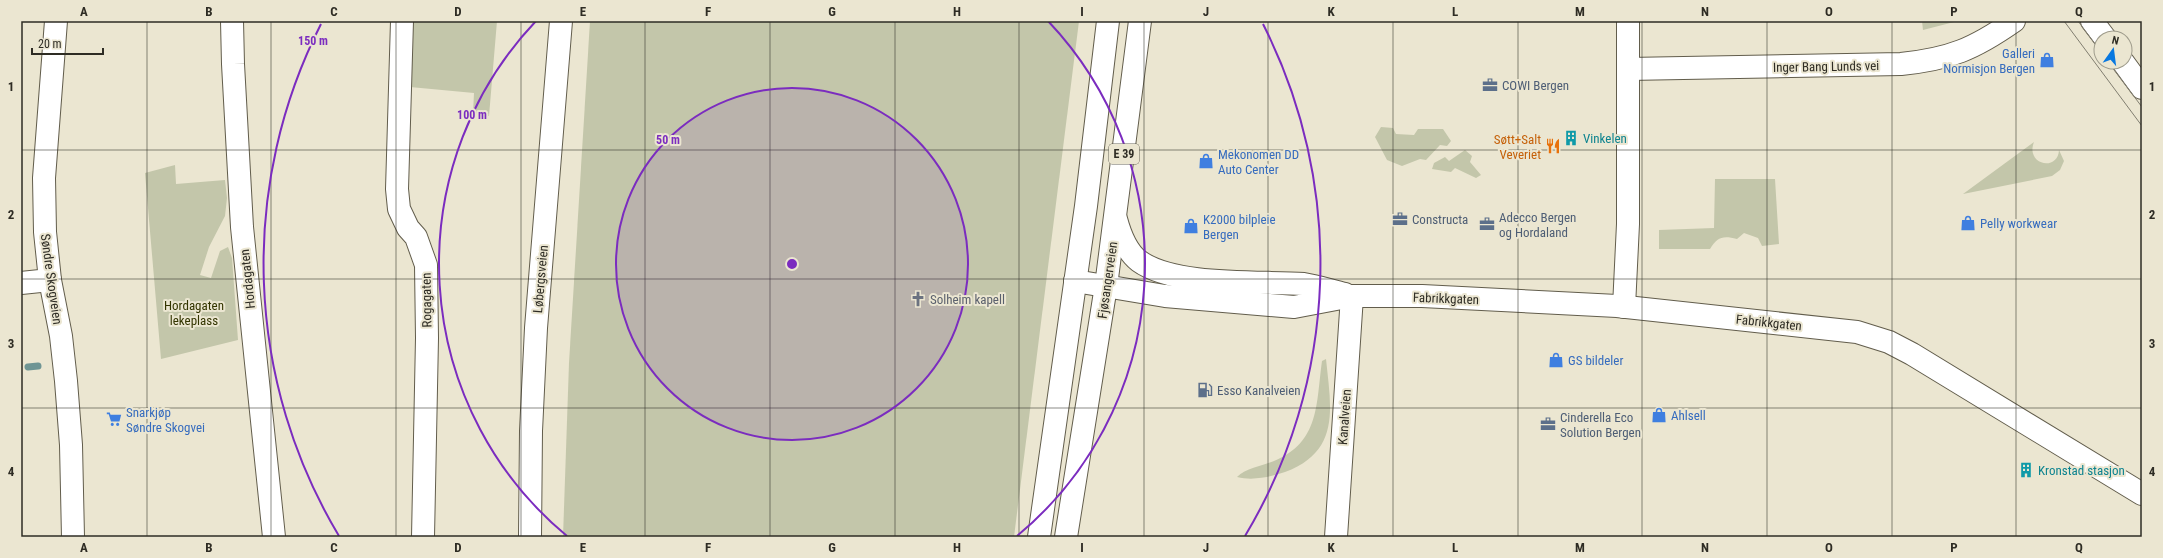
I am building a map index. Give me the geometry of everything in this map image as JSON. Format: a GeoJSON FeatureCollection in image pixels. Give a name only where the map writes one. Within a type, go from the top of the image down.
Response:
{"type":"FeatureCollection","features":[{"type":"Feature","properties":{"kind":"main road","name":"Søndre Skogveien"},"geometry":{"type":"LineString","coordinates":[[56,21],[44,178],[45,232],[50,280],[61,336],[66,381],[71,445],[73,537]]}},
{"type":"Feature","properties":{"kind":"main road","name":"Hordagaten"},"geometry":{"type":"LineString","coordinates":[[232,21],[242,227],[274,537]]}},
{"type":"Feature","properties":{"kind":"main road","name":"Rogagaten"},"geometry":{"type":"LineString","coordinates":[[402,21],[399,208],[408,228],[416,237],[426,266],[427,338],[423,537]]}},
{"type":"Feature","properties":{"kind":"main road","name":"Løbergsveien"},"geometry":{"type":"LineString","coordinates":[[530,537],[531,431],[536,328],[561,21]]}},
{"type":"Feature","properties":{"kind":"main road","name":"E 39"},"geometry":{"type":"LineString","coordinates":[[1039,537],[1086,206],[1108,21]]}},
{"type":"Feature","properties":{"kind":"main road","name":"Fjøsangerveien"},"geometry":{"type":"LineString","coordinates":[[1066,537],[1116,219],[1140,21]]}},
{"type":"Feature","properties":{"kind":"main road"},"geometry":{"type":"LineString","coordinates":[[1624,307],[1628,224],[1628,21]]}},
{"type":"Feature","properties":{"kind":"main road","name":"Inger Bang Lunds vei"},"geometry":{"type":"LineString","coordinates":[[1628,69],[1901,64],[1933,61],[1960,53],[1981,44],[2014,21]]}},
{"type":"Feature","properties":{"kind":"main road"},"geometry":{"type":"LineString","coordinates":[[2092,21],[2099,30]]}},
{"type":"Feature","properties":{"kind":"main road"},"geometry":{"type":"LineString","coordinates":[[2129,70],[2142,88]]}},
{"type":"Feature","properties":{"kind":"main road","name":"Fabrikkgaten"},"geometry":{"type":"LineString","coordinates":[[1116,219],[1122,239],[1138,260],[1168,274],[1200,278],[1306,285],[1352,296]]}},
{"type":"Feature","properties":{"kind":"main road"},"geometry":{"type":"LineString","coordinates":[[21,283],[50,280]]}},
{"type":"Feature","properties":{"kind":"main road","name":"Fabrikkgaten"},"geometry":{"type":"LineString","coordinates":[[1075,281],[1172,296],[1294,307],[1352,296],[1422,296],[1624,307],[1851,331],[1880,338],[1912,354],[2142,494]]}},
{"type":"Feature","properties":{"kind":"main road","name":"Kanalveien"},"geometry":{"type":"LineString","coordinates":[[1336,537],[1352,296]]}},
{"type":"Feature","properties":{"kind":"green space"},"geometry":{"type":"Polygon","coordinates":[[[413,21],[497,21],[489,116],[473,114],[474,93],[410,87],[413,21]]]}},
{"type":"Feature","properties":{"kind":"green space"},"geometry":{"type":"Polygon","coordinates":[[[590,21],[1079,21],[1014,537],[563,537],[569,363],[590,21]]]}},
{"type":"Feature","properties":{"kind":"green space"},"geometry":{"type":"Polygon","coordinates":[[[1922,21],[1958,21],[1923,30],[1922,21]]]}},
{"type":"Feature","properties":{"kind":"green space"},"geometry":{"type":"Polygon","coordinates":[[[1381,127],[1393,128],[1396,134],[1414,135],[1418,129],[1443,129],[1451,141],[1447,146],[1440,145],[1426,160],[1420,159],[1402,166],[1387,160],[1375,137],[1381,127]]]}},
{"type":"Feature","properties":{"kind":"green space"},"geometry":{"type":"Polygon","coordinates":[[[2034,142],[2032,150],[2034,156],[2043,163],[2053,161],[2057,157],[2059,150],[2064,161],[2060,170],[2052,176],[1963,194],[2034,142]]]}},
{"type":"Feature","properties":{"kind":"green space"},"geometry":{"type":"Polygon","coordinates":[[[1465,150],[1472,156],[1470,162],[1481,175],[1476,178],[1455,168],[1451,172],[1432,169],[1434,163],[1445,157],[1449,161],[1465,150]]]}},
{"type":"Feature","properties":{"kind":"green space","name":"Hordagaten lekeplass"},"geometry":{"type":"Polygon","coordinates":[[[175,165],[176,184],[225,180],[227,198],[225,216],[209,247],[200,275],[211,278],[220,251],[228,247],[232,258],[238,340],[161,359],[145,173],[175,165]]]}},
{"type":"Feature","properties":{"kind":"green space"},"geometry":{"type":"Polygon","coordinates":[[[1715,179],[1775,179],[1779,244],[1762,246],[1758,238],[1744,233],[1737,239],[1728,237],[1721,238],[1715,242],[1710,249],[1659,249],[1659,230],[1714,228],[1715,179]]]}},
{"type":"Feature","properties":{"kind":"green space"},"geometry":{"type":"Polygon","coordinates":[[[1326,359],[1330,394],[1330,411],[1324,440],[1316,452],[1303,463],[1279,474],[1255,478],[1237,477],[1245,471],[1274,461],[1289,453],[1300,443],[1308,432],[1313,420],[1322,361],[1326,359]]]}},
{"type":"Feature","properties":{"kind":"waterway"},"geometry":{"type":"LineString","coordinates":[[28,367],[38,366]]}},
{"type":"Feature","properties":{"kind":"tram line"},"geometry":{"type":"LineString","coordinates":[[2064,21],[2142,126]]}},
{"type":"Feature","properties":{"kind":"tram line"},"geometry":{"type":"LineString","coordinates":[[2078,21],[2093,41]]}},
{"type":"Feature","properties":{"kind":"tram line"},"geometry":{"type":"LineString","coordinates":[[2114,70],[2142,107]]}},
{"type":"Feature","properties":{"kind":"place","name":"Galleri Normisjon Bergen"},"geometry":{"type":"Point","coordinates":[2047,60]}},
{"type":"Feature","properties":{"kind":"place","name":"COWI Bergen"},"geometry":{"type":"Point","coordinates":[1490,85]}},
{"type":"Feature","properties":{"kind":"place","name":"Vinkelen"},"geometry":{"type":"Point","coordinates":[1571,138]}},
{"type":"Feature","properties":{"kind":"place","name":"Søtt+Salt Veveriet"},"geometry":{"type":"Point","coordinates":[1553,146]}},
{"type":"Feature","properties":{"kind":"place","name":"Mekonomen DD Auto Center"},"geometry":{"type":"Point","coordinates":[1206,161]}},
{"type":"Feature","properties":{"kind":"place","name":"Constructa"},"geometry":{"type":"Point","coordinates":[1400,219]}},
{"type":"Feature","properties":{"kind":"place","name":"Pelly workwear"},"geometry":{"type":"Point","coordinates":[1968,223]}},
{"type":"Feature","properties":{"kind":"place","name":"Adecco Bergen og Hordaland"},"geometry":{"type":"Point","coordinates":[1487,224]}},
{"type":"Feature","properties":{"kind":"place","name":"K2000 bilpleie Bergen"},"geometry":{"type":"Point","coordinates":[1191,226]}},
{"type":"Feature","properties":{"kind":"place","name":"Solheim kapell"},"geometry":{"type":"Point","coordinates":[918,299]}},
{"type":"Feature","properties":{"kind":"place","name":"GS bildeler"},"geometry":{"type":"Point","coordinates":[1556,360]}},
{"type":"Feature","properties":{"kind":"place","name":"Esso Kanalveien"},"geometry":{"type":"Point","coordinates":[1205,390]}},
{"type":"Feature","properties":{"kind":"place","name":"Ahlsell"},"geometry":{"type":"Point","coordinates":[1659,415]}},
{"type":"Feature","properties":{"kind":"place","name":"Snarkjøp Søndre Skogvei"},"geometry":{"type":"Point","coordinates":[114,419]}},
{"type":"Feature","properties":{"kind":"place","name":"Cinderella Eco Solution Bergen"},"geometry":{"type":"Point","coordinates":[1548,424]}},
{"type":"Feature","properties":{"kind":"place","name":"Kronstad stasjon"},"geometry":{"type":"Point","coordinates":[2026,470]}}]}
